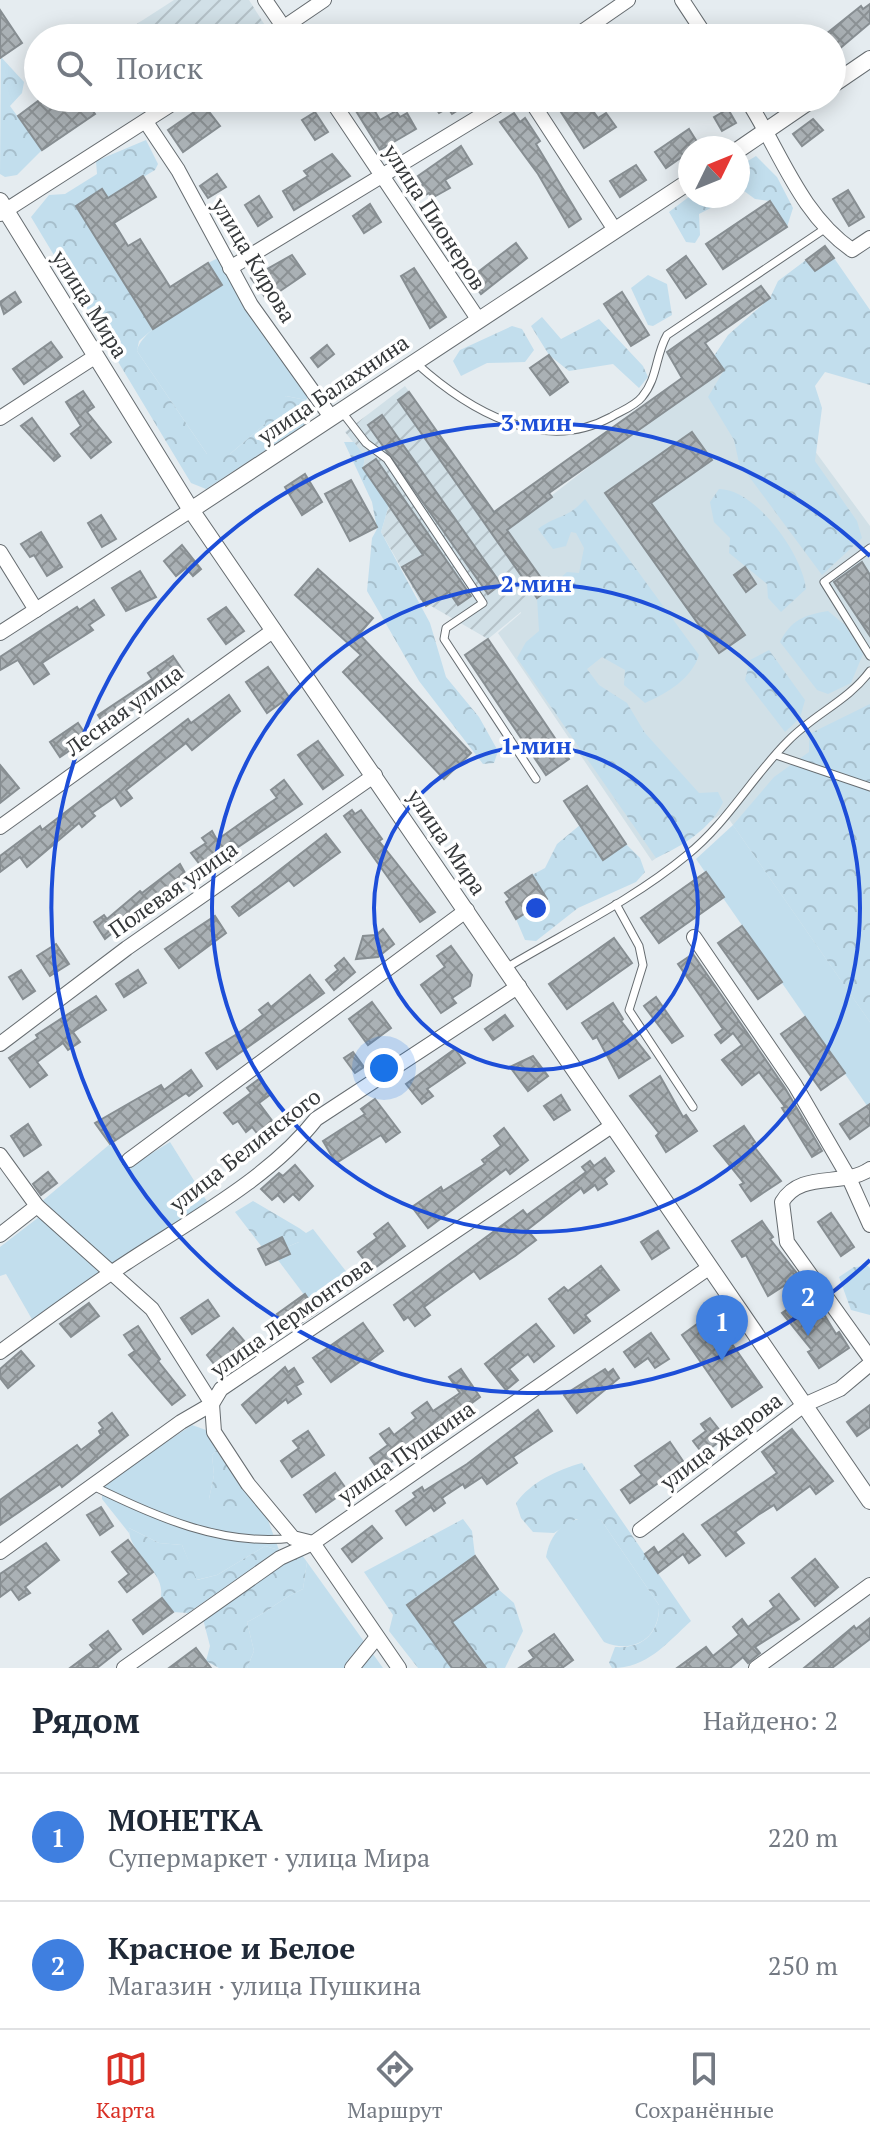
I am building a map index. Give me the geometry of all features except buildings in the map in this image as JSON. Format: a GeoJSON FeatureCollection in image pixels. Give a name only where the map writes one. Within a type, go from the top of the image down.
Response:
{"type":"FeatureCollection","features":[{"type":"Feature","properties":{"kind":"street"},"geometry":{"type":"LineString","coordinates":[[265,0],[281,24]]}},
{"type":"Feature","properties":{"kind":"street"},"geometry":{"type":"LineString","coordinates":[[297,24],[324,0]]}},
{"type":"Feature","properties":{"kind":"street"},"geometry":{"type":"LineString","coordinates":[[593,24],[628,0]]}},
{"type":"Feature","properties":{"kind":"street"},"geometry":{"type":"LineString","coordinates":[[682,0],[698,24]]}},
{"type":"Feature","properties":{"kind":"street"},"geometry":{"type":"LineString","coordinates":[[846,75],[870,59]]}},
{"type":"Feature","properties":{"kind":"street"},"geometry":{"type":"LineString","coordinates":[[2,208],[161,112]]}},
{"type":"Feature","properties":{"kind":"street","name":"улица Пионеров"},"geometry":{"type":"LineString","coordinates":[[339,112],[478,319]]}},
{"type":"Feature","properties":{"kind":"street"},"geometry":{"type":"LineString","coordinates":[[230,268],[487,112]]}},
{"type":"Feature","properties":{"kind":"street"},"geometry":{"type":"LineString","coordinates":[[538,112],[615,230]]}},
{"type":"Feature","properties":{"kind":"street"},"geometry":{"type":"LineString","coordinates":[[755,112],[768,131],[782,165],[826,228],[852,250],[870,238]]}},
{"type":"Feature","properties":{"kind":"street"},"geometry":{"type":"LineString","coordinates":[[750,142],[794,112]]}},
{"type":"Feature","properties":{"kind":"street","name":"улица Кирова"},"geometry":{"type":"LineString","coordinates":[[146,122],[178,170],[251,305],[336,414]]}},
{"type":"Feature","properties":{"kind":"street","name":"улица Балахнина"},"geometry":{"type":"LineString","coordinates":[[0,633],[678,189]]}},
{"type":"Feature","properties":{"kind":"street","name":"улица Мира"},"geometry":{"type":"LineString","coordinates":[[2,208],[191,510],[870,1501]]}},
{"type":"Feature","properties":{"kind":"street"},"geometry":{"type":"LineString","coordinates":[[0,418],[96,356]]}},
{"type":"Feature","properties":{"kind":"street"},"geometry":{"type":"LineString","coordinates":[[0,552],[36,610]]}},
{"type":"Feature","properties":{"kind":"street","name":"Лесная улица"},"geometry":{"type":"LineString","coordinates":[[0,827],[274,630]]}},
{"type":"Feature","properties":{"kind":"street","name":"Полевая улица"},"geometry":{"type":"LineString","coordinates":[[0,1044],[127,948],[375,775]]}},
{"type":"Feature","properties":{"kind":"street"},"geometry":{"type":"LineString","coordinates":[[129,1160],[467,910]]}},
{"type":"Feature","properties":{"kind":"street"},"geometry":{"type":"LineString","coordinates":[[694,937],[795,1085],[849,1178],[870,1225]]}},
{"type":"Feature","properties":{"kind":"street","name":"улица Белинского"},"geometry":{"type":"LineString","coordinates":[[0,1352],[112,1271],[218,1203],[300,1140],[316,1119],[519,986]]}},
{"type":"Feature","properties":{"kind":"street","name":"улица Лермонтова"},"geometry":{"type":"LineString","coordinates":[[0,1552],[181,1422],[212,1404],[221,1389],[613,1125]]}},
{"type":"Feature","properties":{"kind":"street"},"geometry":{"type":"LineString","coordinates":[[0,1155],[37,1206],[152,1309],[212,1404],[214,1432],[248,1484],[293,1538],[313,1543],[399,1668]]}},
{"type":"Feature","properties":{"kind":"street"},"geometry":{"type":"LineString","coordinates":[[870,1169],[849,1178],[803,1182],[782,1202],[782,1224],[787,1242],[870,1358]]}},
{"type":"Feature","properties":{"kind":"street"},"geometry":{"type":"LineString","coordinates":[[0,1235],[37,1206]]}},
{"type":"Feature","properties":{"kind":"street","name":"улица Пушкина"},"geometry":{"type":"LineString","coordinates":[[124,1668],[280,1558],[313,1543],[710,1267]]}},
{"type":"Feature","properties":{"kind":"street","name":"улица Жарова"},"geometry":{"type":"LineString","coordinates":[[640,1530],[804,1405],[840,1389],[870,1364]]}},
{"type":"Feature","properties":{"kind":"street"},"geometry":{"type":"LineString","coordinates":[[756,1668],[870,1585]]}},
{"type":"Feature","properties":{"kind":"street"},"geometry":{"type":"LineString","coordinates":[[352,1668],[377,1637]]}},
{"type":"Feature","properties":{"kind":"lane"},"geometry":{"type":"LineString","coordinates":[[414,361],[448,391],[479,411],[522,427],[577,430],[599,424],[639,401],[655,381],[661,346],[667,335],[826,228]]}},
{"type":"Feature","properties":{"kind":"lane"},"geometry":{"type":"LineString","coordinates":[[336,414],[387,459],[483,603],[446,628],[444,639],[536,779]]}},
{"type":"Feature","properties":{"kind":"lane"},"geometry":{"type":"LineString","coordinates":[[870,548],[838,568],[824,582],[870,656]]}},
{"type":"Feature","properties":{"kind":"lane"},"geometry":{"type":"LineString","coordinates":[[506,968],[616,904],[687,855],[716,827],[776,755],[821,711],[855,692],[870,671]]}},
{"type":"Feature","properties":{"kind":"lane"},"geometry":{"type":"LineString","coordinates":[[776,755],[870,787]]}},
{"type":"Feature","properties":{"kind":"lane"},"geometry":{"type":"LineString","coordinates":[[616,904],[639,946],[643,965],[629,1010],[693,1107]]}},
{"type":"Feature","properties":{"kind":"lane"},"geometry":{"type":"LineString","coordinates":[[93,1486],[179,1526],[255,1538],[293,1538]]}},
{"type":"Feature","properties":{"kind":"shaded area"},"geometry":{"type":"Polygon","coordinates":[[[174,0],[249,0],[264,24],[137,24],[174,0]]]}},
{"type":"Feature","properties":{"kind":"shaded area"},"geometry":{"type":"Polygon","coordinates":[[[748,360],[870,526],[870,1022],[724,812],[652,861],[498,633],[521,613],[507,530],[644,424],[737,361],[748,360]]]}},
{"type":"Feature","properties":{"kind":"shaded area"},"geometry":{"type":"Polygon","coordinates":[[[405,386],[549,589],[488,639],[419,599],[381,532],[389,505],[363,468],[365,457],[345,432],[405,386]]]}},
{"type":"Feature","properties":{"kind":"green space"},"geometry":{"type":"Polygon","coordinates":[[[1,57],[24,82],[22,93],[10,106],[42,150],[17,175],[5,177],[0,174],[1,57]]]}},
{"type":"Feature","properties":{"kind":"green space"},"geometry":{"type":"Polygon","coordinates":[[[146,140],[158,164],[155,170],[108,198],[102,189],[76,206],[153,329],[139,341],[137,351],[207,454],[230,454],[265,424],[266,409],[286,396],[306,400],[311,412],[309,422],[206,489],[191,483],[31,217],[49,195],[65,194],[97,174],[96,161],[146,140]]]}},
{"type":"Feature","properties":{"kind":"green space"},"geometry":{"type":"Polygon","coordinates":[[[756,156],[777,177],[793,208],[787,227],[770,201],[750,195],[750,160],[756,156]]]}},
{"type":"Feature","properties":{"kind":"green space"},"geometry":{"type":"Polygon","coordinates":[[[678,205],[678,208],[711,208],[699,214],[700,235],[695,243],[686,242],[669,212],[678,205]]]}},
{"type":"Feature","properties":{"kind":"green space"},"geometry":{"type":"Polygon","coordinates":[[[218,258],[309,396],[306,400],[286,396],[265,424],[230,454],[207,454],[137,351],[141,342],[160,323],[222,285],[208,263],[218,258]]]}},
{"type":"Feature","properties":{"kind":"green space"},"geometry":{"type":"Polygon","coordinates":[[[834,258],[870,310],[870,385],[825,372],[815,386],[822,408],[815,461],[857,521],[862,538],[822,575],[739,463],[734,440],[708,397],[724,370],[714,356],[728,335],[770,298],[778,281],[806,260],[815,271],[834,258]]]}},
{"type":"Feature","properties":{"kind":"green space"},"geometry":{"type":"Polygon","coordinates":[[[648,275],[667,284],[672,315],[653,326],[648,325],[631,288],[648,275]]]}},
{"type":"Feature","properties":{"kind":"green space"},"geometry":{"type":"Polygon","coordinates":[[[542,317],[561,339],[599,319],[643,366],[648,377],[639,388],[613,364],[569,371],[549,355],[531,326],[542,317]]]}},
{"type":"Feature","properties":{"kind":"green space"},"geometry":{"type":"Polygon","coordinates":[[[512,326],[522,329],[534,350],[525,362],[487,363],[461,376],[453,361],[460,350],[512,326]]]}},
{"type":"Feature","properties":{"kind":"green space"},"geometry":{"type":"Polygon","coordinates":[[[344,442],[354,442],[365,457],[363,468],[389,505],[381,532],[430,623],[446,677],[479,717],[498,751],[494,763],[483,764],[419,681],[367,591],[372,538],[377,529],[372,502],[344,442]]]}},
{"type":"Feature","properties":{"kind":"green space"},"geometry":{"type":"Polygon","coordinates":[[[719,489],[748,500],[762,512],[787,542],[796,559],[806,589],[781,612],[768,598],[767,584],[729,553],[730,538],[714,522],[710,502],[719,489]]]}},
{"type":"Feature","properties":{"kind":"green space"},"geometry":{"type":"Polygon","coordinates":[[[585,499],[699,655],[691,671],[678,684],[645,703],[624,685],[625,670],[602,657],[587,669],[599,685],[627,703],[645,733],[699,793],[718,792],[723,802],[703,828],[656,858],[517,658],[526,642],[539,631],[537,598],[567,572],[579,573],[584,548],[576,533],[571,532],[566,546],[553,549],[538,529],[567,514],[585,499]]]}},
{"type":"Feature","properties":{"kind":"green space"},"geometry":{"type":"Polygon","coordinates":[[[828,611],[845,625],[863,654],[851,683],[828,694],[817,690],[780,642],[799,620],[828,611]]]}},
{"type":"Feature","properties":{"kind":"green space"},"geometry":{"type":"Polygon","coordinates":[[[769,650],[805,700],[800,718],[785,732],[745,680],[750,660],[769,650]]]}},
{"type":"Feature","properties":{"kind":"green space"},"geometry":{"type":"Polygon","coordinates":[[[870,704],[870,1022],[733,825],[774,777],[809,752],[809,734],[870,704]]]}},
{"type":"Feature","properties":{"kind":"green space"},"geometry":{"type":"Polygon","coordinates":[[[580,825],[603,859],[626,844],[640,858],[645,872],[636,882],[578,908],[536,941],[525,940],[516,919],[546,900],[532,875],[545,868],[557,844],[580,825]]]}},
{"type":"Feature","properties":{"kind":"green space"},"geometry":{"type":"Polygon","coordinates":[[[733,825],[870,1022],[870,1110],[696,859],[733,825]]]}},
{"type":"Feature","properties":{"kind":"green space"},"geometry":{"type":"Polygon","coordinates":[[[170,1142],[208,1203],[112,1264],[40,1203],[110,1144],[128,1168],[170,1142]]]}},
{"type":"Feature","properties":{"kind":"green space"},"geometry":{"type":"Polygon","coordinates":[[[253,1201],[299,1228],[299,1242],[287,1247],[282,1237],[262,1247],[235,1212],[253,1201]]]}},
{"type":"Feature","properties":{"kind":"green space"},"geometry":{"type":"Polygon","coordinates":[[[39,1217],[100,1272],[33,1321],[6,1274],[0,1276],[0,1247],[39,1217]]]}},
{"type":"Feature","properties":{"kind":"green space"},"geometry":{"type":"Polygon","coordinates":[[[299,1228],[306,1233],[313,1229],[352,1279],[369,1266],[372,1270],[317,1312],[278,1260],[290,1254],[287,1247],[299,1242],[299,1228]]]}},
{"type":"Feature","properties":{"kind":"green space"},"geometry":{"type":"Polygon","coordinates":[[[868,1266],[870,1315],[851,1310],[839,1277],[854,1267],[868,1266]]]}},
{"type":"Feature","properties":{"kind":"green space"},"geometry":{"type":"Polygon","coordinates":[[[192,1425],[206,1430],[219,1448],[212,1455],[214,1475],[209,1499],[265,1512],[279,1550],[265,1546],[217,1575],[196,1580],[182,1545],[159,1543],[129,1528],[129,1533],[102,1499],[102,1484],[192,1425]]]}},
{"type":"Feature","properties":{"kind":"green space"},"geometry":{"type":"Polygon","coordinates":[[[219,1448],[265,1512],[235,1515],[209,1499],[214,1475],[212,1455],[219,1448]]]}},
{"type":"Feature","properties":{"kind":"green space"},"geometry":{"type":"Polygon","coordinates":[[[582,1463],[691,1621],[655,1653],[624,1667],[612,1668],[609,1663],[615,1647],[634,1645],[648,1637],[656,1624],[659,1605],[601,1520],[576,1519],[554,1533],[533,1532],[521,1518],[516,1503],[545,1478],[582,1463]]]}},
{"type":"Feature","properties":{"kind":"green space"},"geometry":{"type":"Polygon","coordinates":[[[588,1517],[601,1520],[659,1605],[655,1626],[644,1640],[635,1644],[626,1646],[604,1642],[546,1557],[551,1541],[560,1529],[572,1521],[588,1517]]]}},
{"type":"Feature","properties":{"kind":"green space"},"geometry":{"type":"Polygon","coordinates":[[[463,1519],[472,1531],[475,1556],[407,1605],[453,1668],[418,1668],[389,1631],[393,1615],[364,1572],[463,1519]]]}},
{"type":"Feature","properties":{"kind":"green space"},"geometry":{"type":"Polygon","coordinates":[[[129,1528],[159,1543],[182,1545],[197,1580],[217,1575],[265,1546],[279,1550],[188,1613],[173,1612],[161,1596],[158,1578],[134,1546],[129,1528]]]}},
{"type":"Feature","properties":{"kind":"green space"},"geometry":{"type":"Polygon","coordinates":[[[302,1555],[307,1562],[303,1589],[247,1622],[254,1651],[247,1668],[219,1668],[206,1661],[210,1646],[203,1619],[283,1564],[302,1555]]]}},
{"type":"Feature","properties":{"kind":"green space"},"geometry":{"type":"Polygon","coordinates":[[[307,1562],[383,1668],[247,1668],[254,1651],[247,1622],[303,1589],[307,1562]]]}},
{"type":"Feature","properties":{"kind":"green space"},"geometry":{"type":"Polygon","coordinates":[[[498,1589],[514,1603],[523,1631],[505,1668],[486,1668],[452,1622],[498,1589]]]}},
{"type":"Feature","properties":{"kind":"place","name":"Красное и Белое"},"geometry":{"type":"Point","coordinates":[808,1336]}},
{"type":"Feature","properties":{"kind":"place","name":"МОНЕТКА"},"geometry":{"type":"Point","coordinates":[722,1361]}}]}
